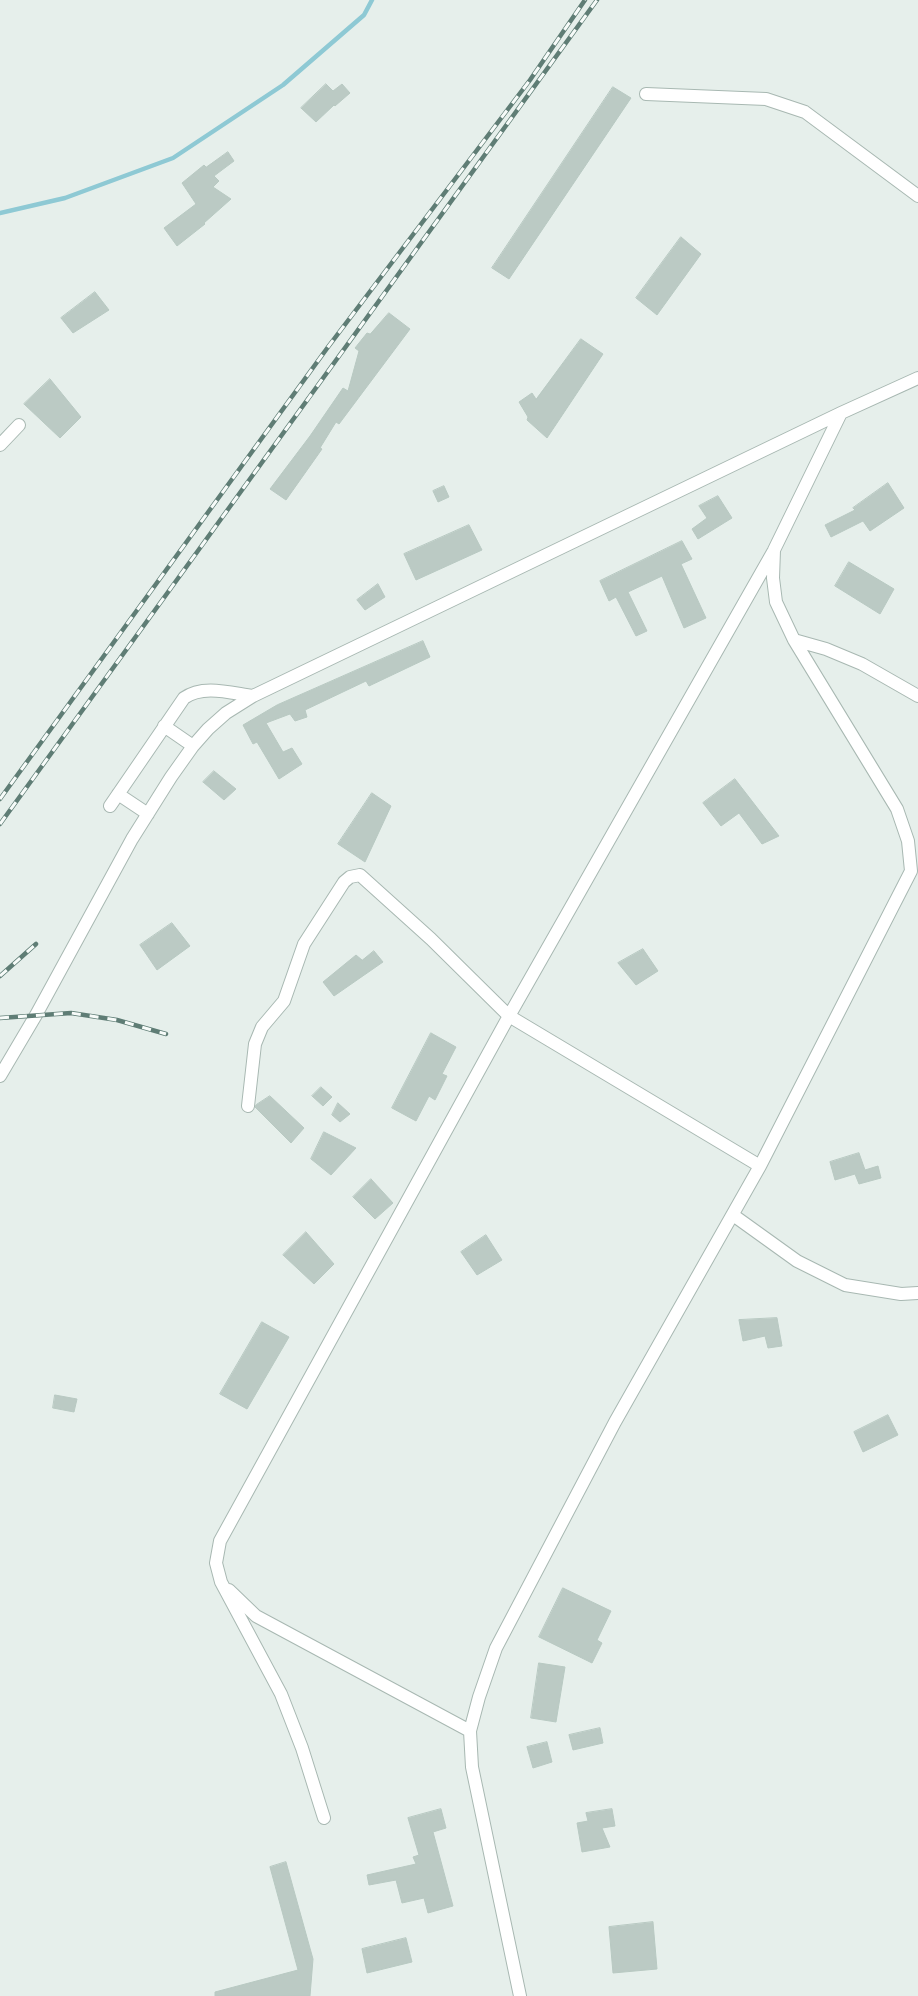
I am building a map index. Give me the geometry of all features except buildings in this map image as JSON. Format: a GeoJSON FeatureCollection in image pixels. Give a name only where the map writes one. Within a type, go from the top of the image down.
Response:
{"type":"FeatureCollection","features":[{"type":"Feature","properties":{"kind":"street"},"geometry":{"type":"LineString","coordinates":[[646,94],[766,99],[805,112],[918,196]]}},
{"type":"Feature","properties":{"kind":"street"},"geometry":{"type":"LineString","coordinates":[[0,1076],[148,814],[193,746],[208,729],[226,713],[253,696],[841,412],[918,378]]}},
{"type":"Feature","properties":{"kind":"street"},"geometry":{"type":"LineString","coordinates":[[324,1818],[302,1748],[280,1694],[221,1582],[216,1563],[220,1541],[510,1016],[774,550],[841,412]]}},
{"type":"Feature","properties":{"kind":"street"},"geometry":{"type":"LineString","coordinates":[[0,445],[19,425]]}},
{"type":"Feature","properties":{"kind":"street"},"geometry":{"type":"LineString","coordinates":[[520,1996],[472,1767],[470,1731],[479,1697],[496,1648],[615,1422],[760,1166],[911,871],[908,841],[897,808],[794,640],[776,602],[773,578],[774,550]]}},
{"type":"Feature","properties":{"kind":"street"},"geometry":{"type":"LineString","coordinates":[[794,640],[826,649],[862,664],[918,696]]}},
{"type":"Feature","properties":{"kind":"street"},"geometry":{"type":"LineString","coordinates":[[110,806],[184,698],[192,692],[207,690],[253,696]]}},
{"type":"Feature","properties":{"kind":"street"},"geometry":{"type":"LineString","coordinates":[[164,726],[193,746]]}},
{"type":"Feature","properties":{"kind":"street"},"geometry":{"type":"LineString","coordinates":[[118,794],[148,814]]}},
{"type":"Feature","properties":{"kind":"street"},"geometry":{"type":"LineString","coordinates":[[248,1106],[255,1044],[262,1027],[284,1001],[304,944],[311,932],[344,882],[350,877],[360,875],[431,939],[510,1016],[760,1166]]}},
{"type":"Feature","properties":{"kind":"street"},"geometry":{"type":"LineString","coordinates":[[733,1215],[797,1261],[845,1285],[901,1294],[918,1293]]}},
{"type":"Feature","properties":{"kind":"street"},"geometry":{"type":"LineString","coordinates":[[221,1582],[256,1616],[470,1731]]}},
{"type":"Feature","properties":{"kind":"waterway"},"geometry":{"type":"LineString","coordinates":[[0,213],[65,198],[173,158],[283,85],[364,15],[372,0]]}},
{"type":"Feature","properties":{"kind":"railway"},"geometry":{"type":"LineString","coordinates":[[0,799],[328,347],[530,80],[585,0]]}},
{"type":"Feature","properties":{"kind":"railway"},"geometry":{"type":"LineString","coordinates":[[0,824],[597,0]]}},
{"type":"Feature","properties":{"kind":"railway"},"geometry":{"type":"LineString","coordinates":[[0,976],[36,944]]}},
{"type":"Feature","properties":{"kind":"railway"},"geometry":{"type":"LineString","coordinates":[[0,1018],[71,1013],[117,1020],[166,1034]]}}]}
